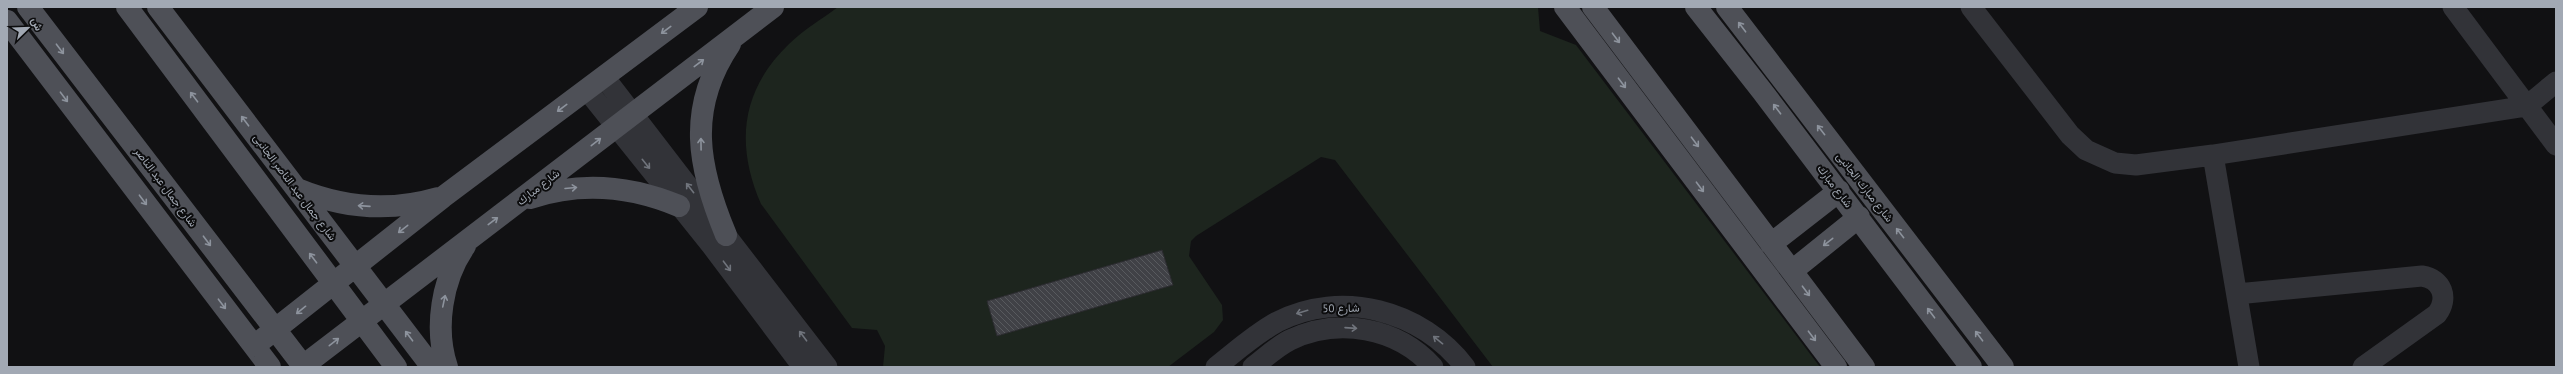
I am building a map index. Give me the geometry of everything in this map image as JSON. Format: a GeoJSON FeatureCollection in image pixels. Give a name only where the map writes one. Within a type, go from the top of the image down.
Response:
{"type":"FeatureCollection","features":[{"type":"Feature","properties":{"kind":"main road","name":"شارع جمال عبد الناصر"},"geometry":{"type":"LineString","coordinates":[[28,7],[304,367]]}},
{"type":"Feature","properties":{"kind":"main road"},"geometry":{"type":"LineString","coordinates":[[127,7],[332,285],[396,367]]}},
{"type":"Feature","properties":{"kind":"main road","name":"شارع جمال عبد الناصر الجانبى"},"geometry":{"type":"LineString","coordinates":[[158,7],[432,367]]}},
{"type":"Feature","properties":{"kind":"main road"},"geometry":{"type":"LineString","coordinates":[[254,346],[444,197],[697,7]]}},
{"type":"Feature","properties":{"kind":"main road","name":"شارع مبارك"},"geometry":{"type":"LineString","coordinates":[[304,367],[471,237],[773,7]]}},
{"type":"Feature","properties":{"kind":"main road"},"geometry":{"type":"LineString","coordinates":[[1565,7],[1836,367]]}},
{"type":"Feature","properties":{"kind":"main road"},"geometry":{"type":"LineString","coordinates":[[1593,7],[1792,271],[1853,363]]}},
{"type":"Feature","properties":{"kind":"main road","name":"شارع مبارك"},"geometry":{"type":"LineString","coordinates":[[1696,7],[1839,191],[1971,367]]}},
{"type":"Feature","properties":{"kind":"main road","name":"شارع مبارك الجانبى"},"geometry":{"type":"LineString","coordinates":[[1727,7],[2003,367]]}},
{"type":"Feature","properties":{"kind":"main road"},"geometry":{"type":"LineString","coordinates":[[7,21],[270,367]]}},
{"type":"Feature","properties":{"kind":"main road"},"geometry":{"type":"LineString","coordinates":[[719,241],[703,168],[701,121],[713,75],[737,34]]}},
{"type":"Feature","properties":{"kind":"main road"},"geometry":{"type":"LineString","coordinates":[[520,201],[565,189],[596,187],[635,191],[679,206]]}},
{"type":"Feature","properties":{"kind":"main road"},"geometry":{"type":"LineString","coordinates":[[297,189],[337,203],[380,207],[416,204],[444,197]]}},
{"type":"Feature","properties":{"kind":"main road"},"geometry":{"type":"LineString","coordinates":[[1771,244],[1839,191]]}},
{"type":"Feature","properties":{"kind":"main road"},"geometry":{"type":"LineString","coordinates":[[1792,271],[1859,218]]}},
{"type":"Feature","properties":{"kind":"main road"},"geometry":{"type":"LineString","coordinates":[[446,367],[441,334],[442,308],[447,282],[457,258],[471,237]]}},
{"type":"Feature","properties":{"kind":"street"},"geometry":{"type":"LineString","coordinates":[[1971,7],[2070,135],[2086,150],[2105,160],[2126,164],[2213,156],[2527,106],[2556,82]]}},
{"type":"Feature","properties":{"kind":"street"},"geometry":{"type":"LineString","coordinates":[[2454,7],[2556,145]]}},
{"type":"Feature","properties":{"kind":"street"},"geometry":{"type":"LineString","coordinates":[[595,83],[719,241],[827,367]]}},
{"type":"Feature","properties":{"kind":"street"},"geometry":{"type":"LineString","coordinates":[[624,120],[679,206],[719,241],[803,367]]}},
{"type":"Feature","properties":{"kind":"street"},"geometry":{"type":"LineString","coordinates":[[2213,156],[2249,367]]}},
{"type":"Feature","properties":{"kind":"street"},"geometry":{"type":"LineString","coordinates":[[2237,294],[2422,276],[2433,280],[2442,289],[2443,296],[2441,309],[2437,314],[2363,367]]}},
{"type":"Feature","properties":{"kind":"street","name":"شارع 50"},"geometry":{"type":"LineString","coordinates":[[1229,363],[1262,332],[1293,315],[1316,309],[1345,306],[1384,311],[1409,321],[1436,338],[1465,367]]}},
{"type":"Feature","properties":{"kind":"street","name":"شارع 50"},"geometry":{"type":"LineString","coordinates":[[1253,367],[1276,349],[1301,335],[1330,328],[1344,327],[1371,331],[1392,337],[1419,354],[1433,367]]}},
{"type":"Feature","properties":{"kind":"shaded area"},"geometry":{"type":"Polygon","coordinates":[[[838,7],[1538,7],[1540,31],[1576,45],[1820,367],[1493,367],[1335,160],[1321,157],[1196,236],[1191,241],[1189,256],[1222,305],[1223,320],[1214,332],[1168,367],[883,367],[885,346],[877,330],[852,328],[761,204],[753,182],[748,160],[746,139],[747,119],[752,99],[761,80],[773,62],[794,39],[838,7]]]}},
{"type":"Feature","properties":{"kind":"building"},"geometry":{"type":"Polygon","coordinates":[[[1162,250],[1173,285],[997,336],[987,301],[1162,250]]]}}]}
